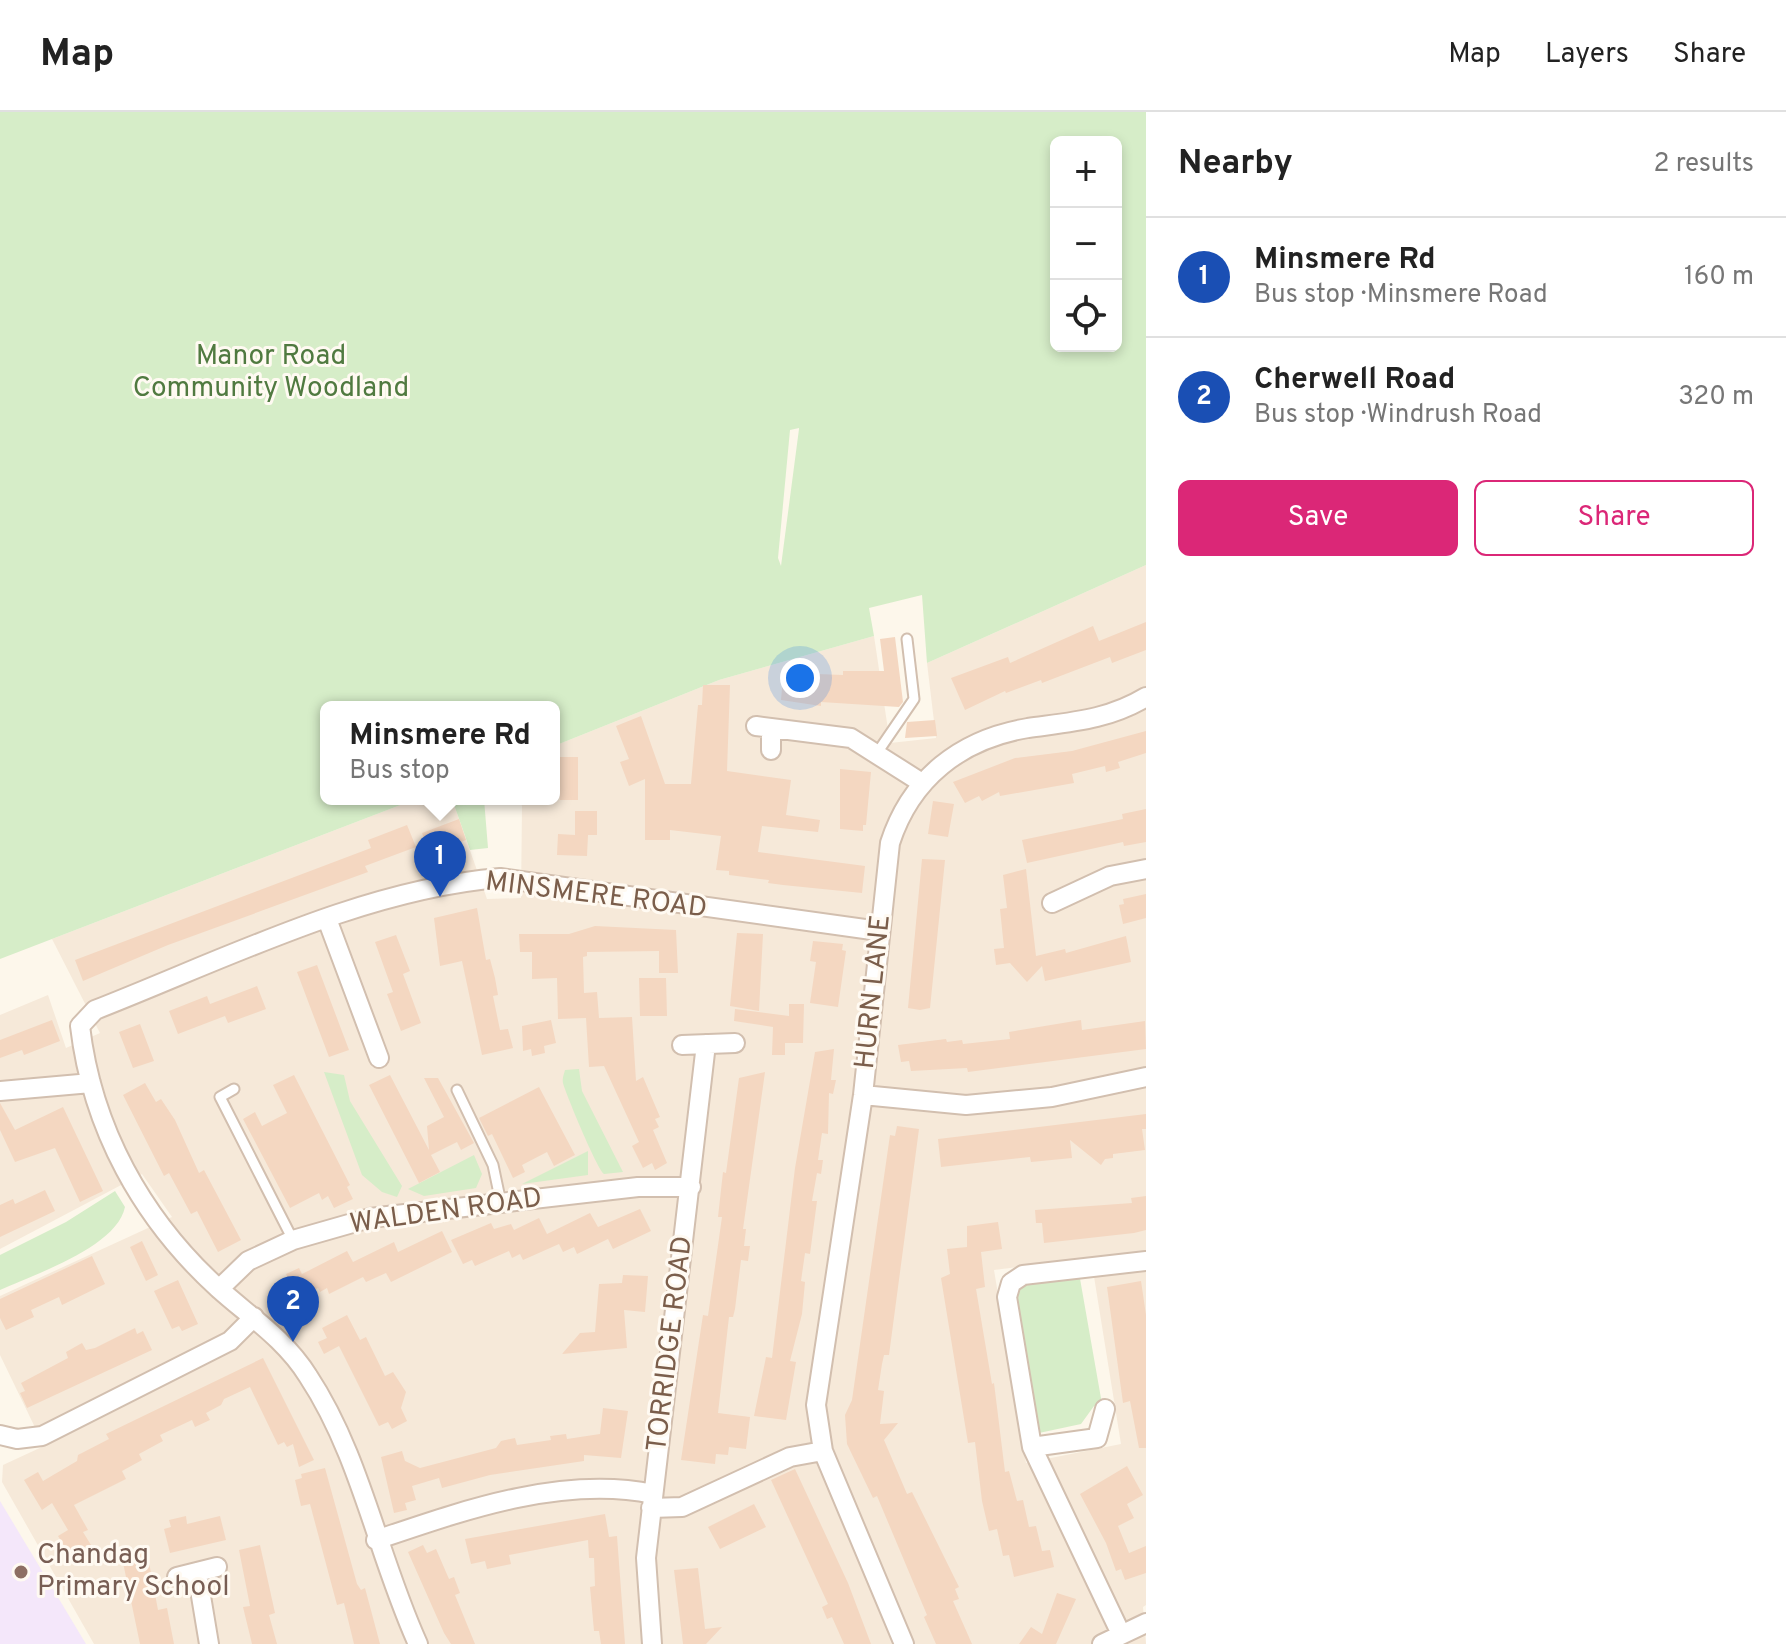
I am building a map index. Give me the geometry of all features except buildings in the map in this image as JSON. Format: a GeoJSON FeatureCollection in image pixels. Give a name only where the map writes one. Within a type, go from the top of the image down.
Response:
{"type":"FeatureCollection","features":[{"type":"Feature","properties":{"kind":"street","name":"HURN LANE"},"geometry":{"type":"LineString","coordinates":[[904,1644],[823,1451],[816,1405],[863,1095],[890,843],[898,819],[922,783],[965,747],[1030,728],[1098,719],[1146,697]]}},
{"type":"Feature","properties":{"kind":"street"},"geometry":{"type":"LineString","coordinates":[[771,750],[764,727],[851,738],[922,783]]}},
{"type":"Feature","properties":{"kind":"street"},"geometry":{"type":"LineString","coordinates":[[1052,903],[1110,876],[1146,869]]}},
{"type":"Feature","properties":{"kind":"street","name":"MINSMERE ROAD"},"geometry":{"type":"LineString","coordinates":[[91,1083],[80,1026],[95,1010],[327,919],[409,890],[450,882],[500,878],[879,931]]}},
{"type":"Feature","properties":{"kind":"street"},"geometry":{"type":"LineString","coordinates":[[327,919],[379,1058]]}},
{"type":"Feature","properties":{"kind":"street"},"geometry":{"type":"LineString","coordinates":[[682,1045],[735,1043]]}},
{"type":"Feature","properties":{"kind":"street","name":"TORRIDGE ROAD"},"geometry":{"type":"LineString","coordinates":[[652,1644],[646,1558],[706,1044]]}},
{"type":"Feature","properties":{"kind":"street"},"geometry":{"type":"LineString","coordinates":[[863,1095],[966,1105],[1052,1097],[1146,1077]]}},
{"type":"Feature","properties":{"kind":"street"},"geometry":{"type":"LineString","coordinates":[[0,1091],[91,1083],[123,1167],[152,1218],[219,1289],[254,1317],[307,1373],[326,1404],[418,1644]]}},
{"type":"Feature","properties":{"kind":"street","name":"WALDEN ROAD"},"geometry":{"type":"LineString","coordinates":[[219,1289],[248,1261],[293,1240],[370,1218],[638,1187],[691,1187]]}},
{"type":"Feature","properties":{"kind":"street"},"geometry":{"type":"LineString","coordinates":[[1121,1634],[1032,1447],[1007,1297],[1011,1283],[1038,1272],[1146,1261]]}},
{"type":"Feature","properties":{"kind":"street"},"geometry":{"type":"LineString","coordinates":[[0,1435],[17,1439],[42,1436],[230,1341],[254,1317]]}},
{"type":"Feature","properties":{"kind":"street"},"geometry":{"type":"LineString","coordinates":[[1032,1447],[1097,1438],[1105,1409]]}},
{"type":"Feature","properties":{"kind":"street"},"geometry":{"type":"LineString","coordinates":[[376,1540],[523,1499],[605,1487],[682,1507],[790,1457],[823,1451]]}},
{"type":"Feature","properties":{"kind":"street"},"geometry":{"type":"LineString","coordinates":[[177,1577],[217,1567]]}},
{"type":"Feature","properties":{"kind":"street"},"geometry":{"type":"LineString","coordinates":[[197,1572],[209,1644]]}},
{"type":"Feature","properties":{"kind":"street"},"geometry":{"type":"LineString","coordinates":[[1102,1644],[1146,1623]]}},
{"type":"Feature","properties":{"kind":"lane"},"geometry":{"type":"LineString","coordinates":[[877,753],[914,699],[907,639]]}},
{"type":"Feature","properties":{"kind":"lane"},"geometry":{"type":"LineString","coordinates":[[234,1089],[220,1097],[293,1240]]}},
{"type":"Feature","properties":{"kind":"lane"},"geometry":{"type":"LineString","coordinates":[[457,1090],[496,1173],[501,1203]]}},
{"type":"Feature","properties":{"kind":"shaded area"},"geometry":{"type":"Polygon","coordinates":[[[1146,565],[1146,1605],[1143,1607],[1146,1644],[94,1644],[2,1482],[3,1465],[44,1446],[0,1355],[0,1296],[172,1217],[142,1174],[0,1249],[0,1015],[48,995],[66,1048],[100,1033],[52,939],[400,805],[454,805],[487,899],[521,898],[522,805],[560,805],[560,744],[719,680],[874,636],[890,743],[936,738],[927,663],[1146,565]],[[1091,1258],[994,1270],[1026,1463],[1121,1444],[1091,1258]]]}},
{"type":"Feature","properties":{"kind":"shaded area","name":"Chandag Primary School"},"geometry":{"type":"Polygon","coordinates":[[[0,1501],[86,1644],[0,1644],[0,1501]]]}},
{"type":"Feature","properties":{"kind":"green space","name":"Manor Road Community Woodland"},"geometry":{"type":"Polygon","coordinates":[[[0,112],[1146,112],[1146,565],[927,663],[922,595],[869,608],[874,636],[719,680],[560,744],[560,701],[320,701],[320,805],[400,805],[0,959],[0,112]],[[799,428],[790,430],[778,558],[781,566],[799,428]]]}},
{"type":"Feature","properties":{"kind":"green space"},"geometry":{"type":"Polygon","coordinates":[[[454,805],[484,805],[488,848],[470,850],[454,805]]]}},
{"type":"Feature","properties":{"kind":"green space"},"geometry":{"type":"Polygon","coordinates":[[[579,1069],[582,1091],[623,1172],[604,1174],[569,1100],[563,1081],[565,1070],[579,1069]]]}},
{"type":"Feature","properties":{"kind":"green space"},"geometry":{"type":"Polygon","coordinates":[[[324,1072],[344,1075],[350,1101],[402,1186],[397,1197],[382,1192],[362,1175],[324,1072]]]}},
{"type":"Feature","properties":{"kind":"green space"},"geometry":{"type":"Polygon","coordinates":[[[588,1151],[588,1175],[522,1184],[588,1151]]]}},
{"type":"Feature","properties":{"kind":"green space"},"geometry":{"type":"Polygon","coordinates":[[[474,1155],[482,1174],[476,1188],[424,1196],[408,1189],[474,1155]]]}},
{"type":"Feature","properties":{"kind":"green space"},"geometry":{"type":"Polygon","coordinates":[[[115,1191],[125,1207],[119,1221],[107,1235],[73,1258],[0,1290],[0,1255],[66,1222],[115,1191]]]}},
{"type":"Feature","properties":{"kind":"green space"},"geometry":{"type":"Polygon","coordinates":[[[1079,1273],[1102,1404],[1094,1406],[1081,1424],[1039,1433],[1015,1299],[1023,1283],[1079,1273]]]}},
{"type":"Feature","properties":{"kind":"place","name":"Minsmere Rd"},"geometry":{"type":"Point","coordinates":[440,897]}},
{"type":"Feature","properties":{"kind":"place","name":"Cherwell Road"},"geometry":{"type":"Point","coordinates":[293,1342]}},
{"type":"Feature","properties":{"kind":"place","name":"Chandag Primary School"},"geometry":{"type":"Point","coordinates":[21,1572]}}]}
